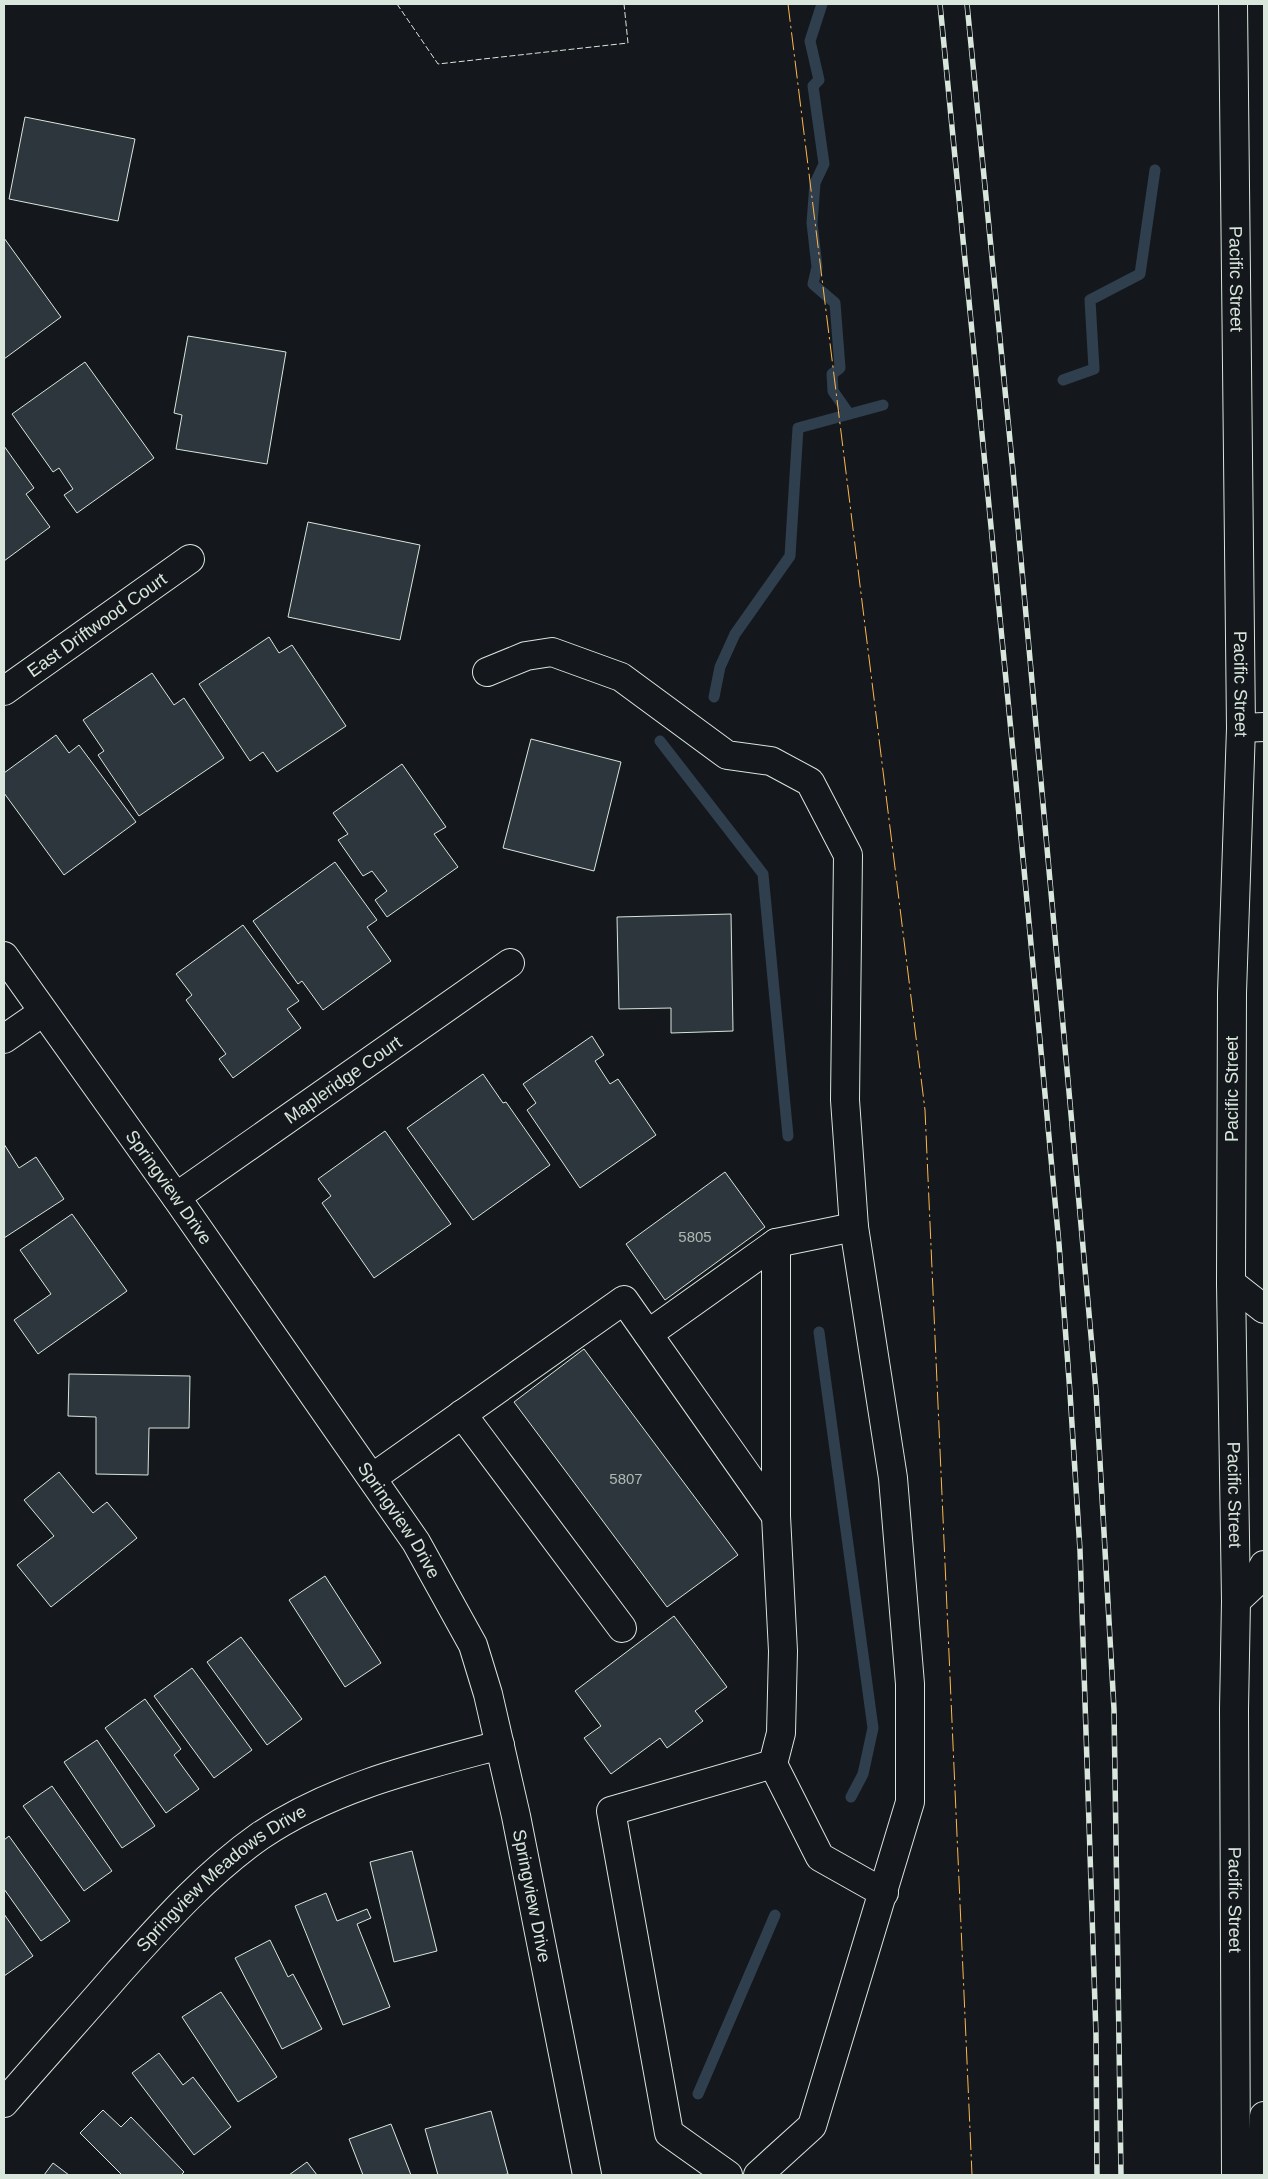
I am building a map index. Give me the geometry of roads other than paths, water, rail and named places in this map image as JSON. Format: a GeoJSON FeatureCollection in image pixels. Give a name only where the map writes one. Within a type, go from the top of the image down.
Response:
{"type":"FeatureCollection","features":[{"type":"Feature","properties":{"kind":"street","name":"Pacific Street"},"geometry":{"type":"LineString","coordinates":[[1233,4],[1252,728],[1232,993],[1231,1283],[1236,1601],[1234,1718],[1236,2175]]}},
{"type":"Feature","properties":{"kind":"street","name":"East Driftwood Court"},"geometry":{"type":"LineString","coordinates":[[4,691],[190,559]]}},
{"type":"Feature","properties":{"kind":"street"},"geometry":{"type":"LineString","coordinates":[[487,672],[526,656],[552,652],[621,677],[727,755],[771,761],[810,782],[848,855],[845,1100],[854,1227],[893,1478],[910,1684],[910,1802],[812,2126],[758,2175]]}},
{"type":"Feature","properties":{"kind":"street","name":"Springview Drive"},"geometry":{"type":"LineString","coordinates":[[4,956],[176,1197],[416,1542],[473,1645],[488,1694],[523,1849],[586,2175]]}},
{"type":"Feature","properties":{"kind":"street","name":"Mapleridge Court"},"geometry":{"type":"LineString","coordinates":[[176,1197],[510,963]]}},
{"type":"Feature","properties":{"kind":"street"},"geometry":{"type":"LineString","coordinates":[[4,1040],[43,1012]]}},
{"type":"Feature","properties":{"kind":"street"},"geometry":{"type":"LineString","coordinates":[[648,1334],[776,1243],[854,1227]]}},
{"type":"Feature","properties":{"kind":"street"},"geometry":{"type":"LineString","coordinates":[[776,1243],[776,1516],[783,1651],[781,1733],[773,1764],[820,1857],[884,1893]]}},
{"type":"Feature","properties":{"kind":"street"},"geometry":{"type":"LineString","coordinates":[[1231,1283],[1264,1309]]}},
{"type":"Feature","properties":{"kind":"street"},"geometry":{"type":"LineString","coordinates":[[372,1478],[624,1300],[776,1516]]}},
{"type":"Feature","properties":{"kind":"street"},"geometry":{"type":"LineString","coordinates":[[462,1414],[622,1628]]}},
{"type":"Feature","properties":{"kind":"street"},"geometry":{"type":"LineString","coordinates":[[1236,1601],[1253,1585],[1264,1565]]}},
{"type":"Feature","properties":{"kind":"street","name":"Springview Meadows Drive"},"geometry":{"type":"LineString","coordinates":[[4,2103],[162,1924],[210,1874],[261,1835],[318,1804],[378,1779],[500,1744]]}},
{"type":"Feature","properties":{"kind":"street"},"geometry":{"type":"LineString","coordinates":[[728,2175],[668,2133],[611,1811],[773,1764]]}},
{"type":"Feature","properties":{"kind":"street"},"geometry":{"type":"LineString","coordinates":[[1260,2175],[1264,2116]]}},
{"type":"Feature","properties":{"kind":"waterway"},"geometry":{"type":"LineString","coordinates":[[822,4],[810,41],[819,80],[813,86],[824,164],[815,183],[812,223],[817,267],[813,284],[835,303],[840,368],[832,374],[833,391],[849,414]]}},
{"type":"Feature","properties":{"kind":"waterway"},"geometry":{"type":"LineString","coordinates":[[1063,380],[1094,369],[1090,300],[1140,274],[1155,170]]}},
{"type":"Feature","properties":{"kind":"waterway"},"geometry":{"type":"LineString","coordinates":[[714,697],[720,667],[735,634],[790,556],[798,428],[883,405]]}},
{"type":"Feature","properties":{"kind":"waterway"},"geometry":{"type":"LineString","coordinates":[[660,741],[763,874],[788,1136]]}},
{"type":"Feature","properties":{"kind":"waterway"},"geometry":{"type":"LineString","coordinates":[[819,1332],[873,1728],[863,1774],[851,1797]]}},
{"type":"Feature","properties":{"kind":"waterway"},"geometry":{"type":"LineString","coordinates":[[698,2094],[775,1915]]}},
{"type":"Feature","properties":{"kind":"railway"},"geometry":{"type":"LineString","coordinates":[[940,4],[1014,762],[1059,1244],[1070,1393],[1080,1550],[1096,2035],[1097,2175]]}},
{"type":"Feature","properties":{"kind":"railway"},"geometry":{"type":"LineString","coordinates":[[967,4],[1013,471],[1096,1391],[1114,1709],[1121,2175]]}}]}
